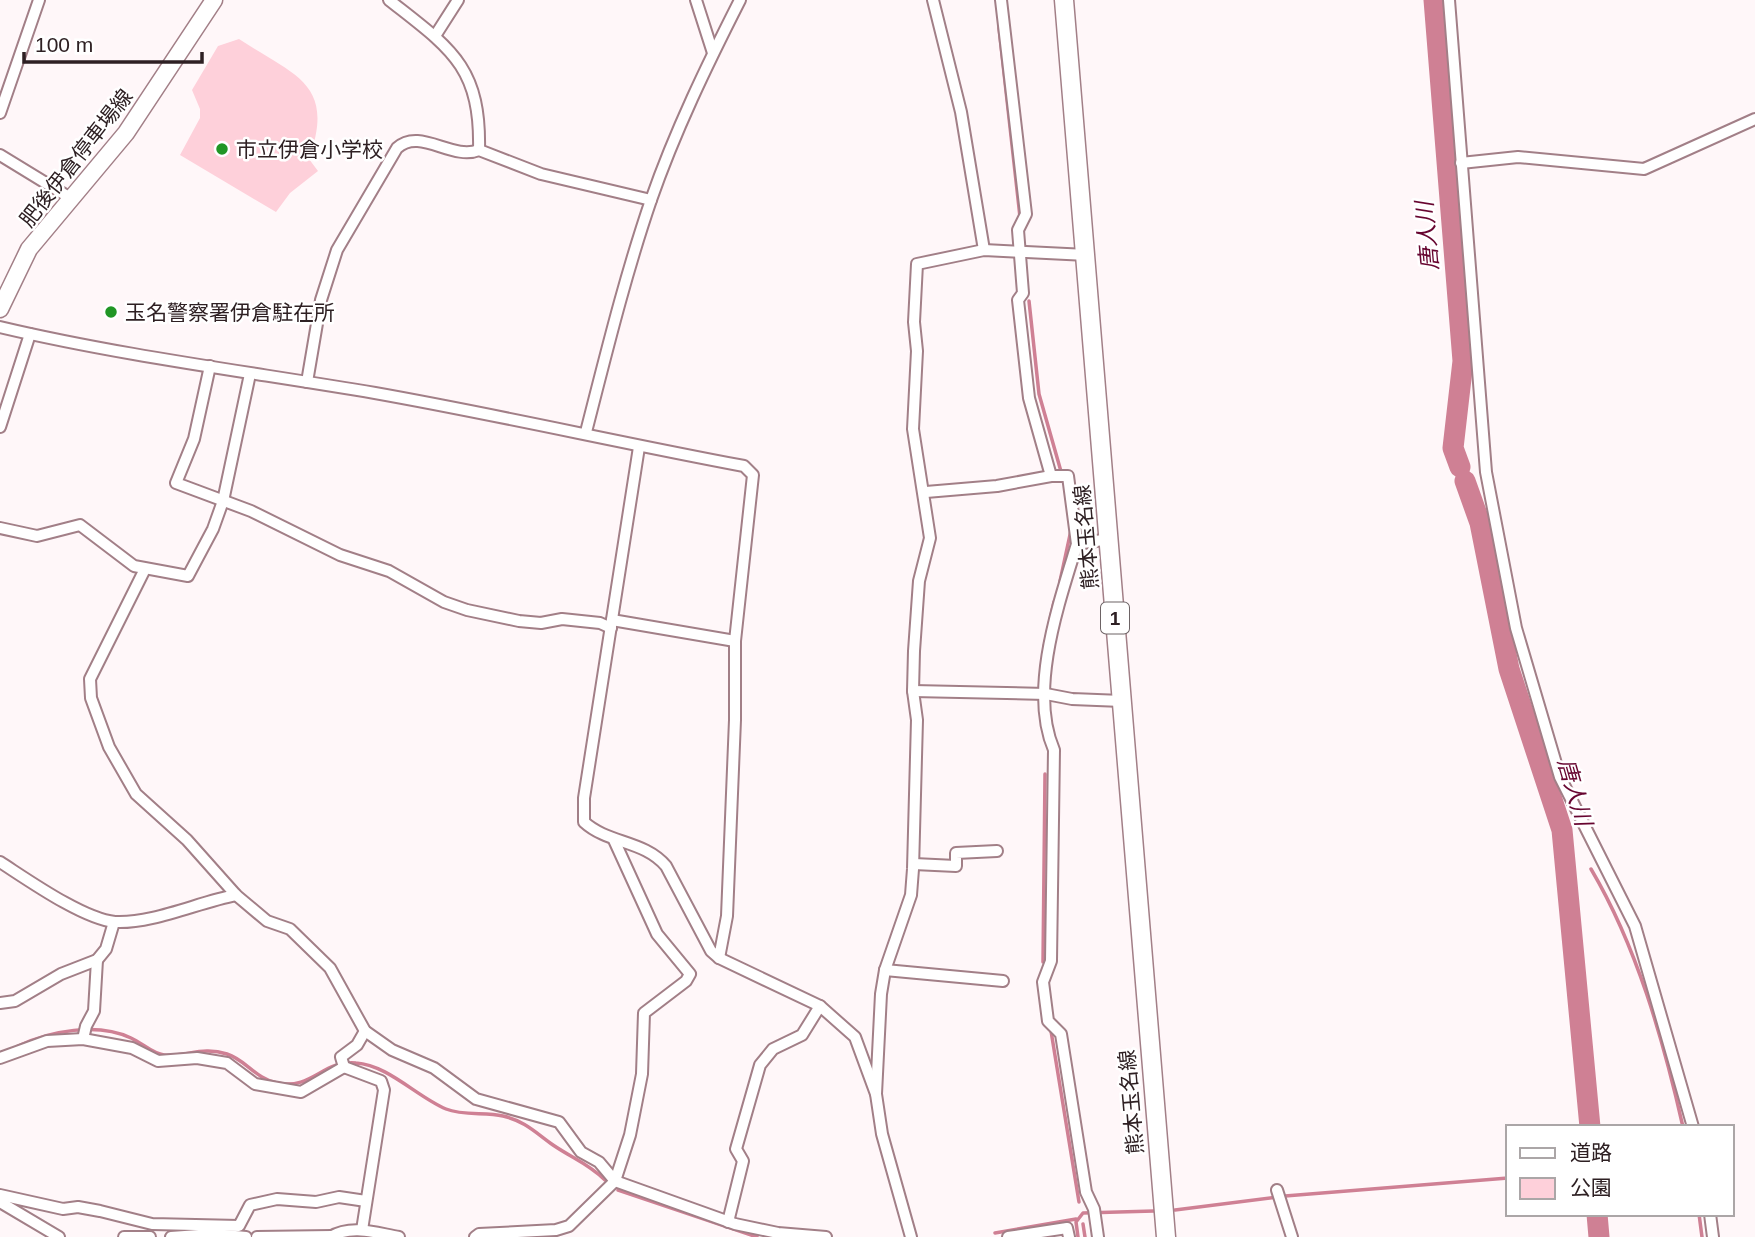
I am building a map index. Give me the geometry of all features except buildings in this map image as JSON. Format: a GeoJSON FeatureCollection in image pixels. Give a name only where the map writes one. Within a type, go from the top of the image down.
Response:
{"type":"FeatureCollection","features":[{"type":"Feature","properties":{"kind":"main road","name":"肥後伊倉停車場線"},"geometry":{"type":"LineString","coordinates":[[0,310],[29,249],[126,133],[214,0]]}},
{"type":"Feature","properties":{"kind":"main road","name":"熊本玉名線"},"geometry":{"type":"LineString","coordinates":[[1065,0],[1166,1237]]}},
{"type":"Feature","properties":{"kind":"street"},"geometry":{"type":"LineString","coordinates":[[0,113],[39,0]]}},
{"type":"Feature","properties":{"kind":"street"},"geometry":{"type":"LineString","coordinates":[[389,0],[435,36],[470,80],[477,95],[480,114],[480,150]]}},
{"type":"Feature","properties":{"kind":"street"},"geometry":{"type":"LineString","coordinates":[[435,36],[458,0]]}},
{"type":"Feature","properties":{"kind":"street"},"geometry":{"type":"LineString","coordinates":[[696,0],[713,53]]}},
{"type":"Feature","properties":{"kind":"street"},"geometry":{"type":"LineString","coordinates":[[586,432],[619,304],[651,200],[675,137],[740,0]]}},
{"type":"Feature","properties":{"kind":"street"},"geometry":{"type":"LineString","coordinates":[[933,0],[961,112],[984,250]]}},
{"type":"Feature","properties":{"kind":"street"},"geometry":{"type":"LineString","coordinates":[[1002,0],[1026,214],[1018,230],[1023,292],[1018,300],[1029,398],[1057,476]]}},
{"type":"Feature","properties":{"kind":"street"},"geometry":{"type":"LineString","coordinates":[[1449,0],[1486,472],[1516,628],[1560,777],[1635,926],[1692,1125]]}},
{"type":"Feature","properties":{"kind":"street"},"geometry":{"type":"LineString","coordinates":[[1461,163],[1518,157],[1644,169],[1755,119]]}},
{"type":"Feature","properties":{"kind":"street"},"geometry":{"type":"LineString","coordinates":[[307,382],[321,300],[337,250],[397,148],[413,139],[468,154],[480,150],[541,174],[651,200]]}},
{"type":"Feature","properties":{"kind":"street"},"geometry":{"type":"LineString","coordinates":[[0,155],[72,199]]}},
{"type":"Feature","properties":{"kind":"street"},"geometry":{"type":"LineString","coordinates":[[911,1237],[882,1134],[876,1094],[881,994],[885,970],[911,895],[917,720],[913,691],[919,581],[930,538],[926,492],[913,429],[917,351],[914,322],[916,264],[984,250],[1087,256]]}},
{"type":"Feature","properties":{"kind":"street"},"geometry":{"type":"LineString","coordinates":[[0,327],[250,374],[586,432],[639,447],[744,466],[753,475],[734,641],[735,720],[727,916],[719,958]]}},
{"type":"Feature","properties":{"kind":"street"},"geometry":{"type":"LineString","coordinates":[[0,426],[30,334]]}},
{"type":"Feature","properties":{"kind":"street"},"geometry":{"type":"LineString","coordinates":[[210,366],[194,439],[176,484],[251,511],[340,555],[389,571],[444,602],[467,610],[519,621],[541,623],[562,620],[611,624],[734,641]]}},
{"type":"Feature","properties":{"kind":"street"},"geometry":{"type":"LineString","coordinates":[[0,527],[19,534],[37,536],[80,525],[135,566],[188,576],[213,530],[223,501],[250,374]]}},
{"type":"Feature","properties":{"kind":"street"},"geometry":{"type":"LineString","coordinates":[[639,447],[582,815],[591,828],[614,840],[637,844],[658,856],[711,951],[719,958],[820,1006],[855,1037],[876,1094]]}},
{"type":"Feature","properties":{"kind":"street"},"geometry":{"type":"LineString","coordinates":[[926,492],[1008,485],[1068,476],[1077,544],[1051,631],[1046,694],[1047,735],[1054,750],[1051,961],[1043,982],[1048,1021],[1060,1034],[1086,1192],[1095,1213],[1098,1237]]}},
{"type":"Feature","properties":{"kind":"street"},"geometry":{"type":"LineString","coordinates":[[1077,544],[1109,539]]}},
{"type":"Feature","properties":{"kind":"street"},"geometry":{"type":"LineString","coordinates":[[145,569],[90,679],[91,698],[109,747],[136,793],[187,840],[236,895],[267,921],[289,929],[330,968],[365,1031],[392,1050],[434,1068],[476,1099],[559,1122],[581,1152],[599,1162],[615,1181],[728,1222],[778,1233],[826,1237]]}},
{"type":"Feature","properties":{"kind":"street"},"geometry":{"type":"LineString","coordinates":[[913,691],[1046,694],[1072,699],[1122,701]]}},
{"type":"Feature","properties":{"kind":"street"},"geometry":{"type":"LineString","coordinates":[[475,1237],[479,1234],[556,1230],[570,1232],[615,1181],[630,1135],[642,1074],[644,1013],[686,981],[690,974],[657,934],[614,840]]}},
{"type":"Feature","properties":{"kind":"street"},"geometry":{"type":"LineString","coordinates":[[914,864],[956,866],[956,853],[997,851]]}},
{"type":"Feature","properties":{"kind":"street"},"geometry":{"type":"LineString","coordinates":[[0,862],[54,896],[97,917],[114,922],[166,913],[236,895]]}},
{"type":"Feature","properties":{"kind":"street"},"geometry":{"type":"LineString","coordinates":[[0,1003],[15,1001],[61,974],[97,960],[106,949],[114,922]]}},
{"type":"Feature","properties":{"kind":"street"},"geometry":{"type":"LineString","coordinates":[[85,1033],[94,1011],[97,960]]}},
{"type":"Feature","properties":{"kind":"street"},"geometry":{"type":"LineString","coordinates":[[885,970],[1003,981]]}},
{"type":"Feature","properties":{"kind":"street"},"geometry":{"type":"LineString","coordinates":[[728,1222],[743,1161],[736,1149],[760,1066],[773,1049],[802,1035],[820,1006]]}},
{"type":"Feature","properties":{"kind":"street"},"geometry":{"type":"LineString","coordinates":[[357,1232],[366,1201],[384,1090],[381,1081],[343,1063],[341,1057],[357,1045],[365,1031]]}},
{"type":"Feature","properties":{"kind":"street"},"geometry":{"type":"LineString","coordinates":[[0,1058],[47,1041],[85,1033],[132,1048],[158,1061],[197,1058],[228,1063],[255,1084],[275,1090],[301,1092],[343,1063]]}},
{"type":"Feature","properties":{"kind":"street"},"geometry":{"type":"LineString","coordinates":[[0,1195],[63,1209],[78,1207],[100,1210],[152,1224],[239,1226],[250,1205],[277,1199],[316,1202],[340,1197],[366,1201]]}},
{"type":"Feature","properties":{"kind":"street"},"geometry":{"type":"LineString","coordinates":[[1278,1195],[1292,1237]]}},
{"type":"Feature","properties":{"kind":"street"},"geometry":{"type":"LineString","coordinates":[[0,1202],[59,1237]]}},
{"type":"Feature","properties":{"kind":"street"},"geometry":{"type":"LineString","coordinates":[[1710,1216],[1713,1237]]}},
{"type":"Feature","properties":{"kind":"street"},"geometry":{"type":"LineString","coordinates":[[1008,1237],[1067,1227],[1069,1237]]}},
{"type":"Feature","properties":{"kind":"street"},"geometry":{"type":"LineString","coordinates":[[257,1237],[331,1236],[342,1230],[399,1237]]}},
{"type":"Feature","properties":{"kind":"street"},"geometry":{"type":"LineString","coordinates":[[171,1237],[213,1234],[246,1237]]}},
{"type":"Feature","properties":{"kind":"street"},"geometry":{"type":"LineString","coordinates":[[124,1237],[150,1237]]}},
{"type":"Feature","properties":{"kind":"green space"},"geometry":{"type":"Polygon","coordinates":[[[239,39],[293,73],[305,84],[313,97],[317,113],[316,134],[309,159],[318,171],[290,193],[276,212],[180,155],[200,118],[200,109],[192,90],[218,46],[239,39]]]}},
{"type":"Feature","properties":{"kind":"waterway","name":"唐人川"},"geometry":{"type":"LineString","coordinates":[[1434,0],[1463,361],[1453,448],[1460,467]]}},
{"type":"Feature","properties":{"kind":"waterway"},"geometry":{"type":"LineString","coordinates":[[999,28],[1020,217]]}},
{"type":"Feature","properties":{"kind":"waterway"},"geometry":{"type":"LineString","coordinates":[[1029,301],[1039,394],[1062,475]]}},
{"type":"Feature","properties":{"kind":"waterway","name":"唐人川"},"geometry":{"type":"LineString","coordinates":[[1465,481],[1480,523],[1509,669],[1562,830],[1590,1125]]}},
{"type":"Feature","properties":{"kind":"waterway"},"geometry":{"type":"LineString","coordinates":[[1060,581],[1071,530]]}},
{"type":"Feature","properties":{"kind":"waterway"},"geometry":{"type":"LineString","coordinates":[[1044,647],[1054,602]]}},
{"type":"Feature","properties":{"kind":"waterway"},"geometry":{"type":"LineString","coordinates":[[1043,962],[1045,774]]}},
{"type":"Feature","properties":{"kind":"waterway"},"geometry":{"type":"LineString","coordinates":[[1567,864],[1572,865]]}},
{"type":"Feature","properties":{"kind":"waterway"},"geometry":{"type":"LineString","coordinates":[[1591,869],[1622,930],[1647,994],[1683,1125]]}},
{"type":"Feature","properties":{"kind":"waterway"},"geometry":{"type":"LineString","coordinates":[[18,1046],[44,1036],[74,1030],[104,1030],[131,1038],[164,1055],[202,1051],[227,1054],[270,1081],[289,1084],[309,1079],[344,1063],[368,1065],[391,1075],[446,1109],[496,1115],[518,1121],[587,1165],[605,1180]]}},
{"type":"Feature","properties":{"kind":"waterway"},"geometry":{"type":"LineString","coordinates":[[1051,1031],[1079,1202]]}},
{"type":"Feature","properties":{"kind":"waterway"},"geometry":{"type":"LineString","coordinates":[[1175,1210],[1285,1196],[1506,1178]]}},
{"type":"Feature","properties":{"kind":"waterway"},"geometry":{"type":"LineString","coordinates":[[618,1190],[757,1237]]}},
{"type":"Feature","properties":{"kind":"waterway"},"geometry":{"type":"LineString","coordinates":[[1078,1237],[1076,1222],[1083,1213],[1154,1211]]}},
{"type":"Feature","properties":{"kind":"waterway","name":"唐人川"},"geometry":{"type":"LineString","coordinates":[[1597,1216],[1599,1237]]}},
{"type":"Feature","properties":{"kind":"waterway"},"geometry":{"type":"LineString","coordinates":[[1699,1216],[1702,1237]]}},
{"type":"Feature","properties":{"kind":"waterway"},"geometry":{"type":"LineString","coordinates":[[995,1233],[1076,1219]]}},
{"type":"Feature","properties":{"kind":"waterway"},"geometry":{"type":"LineString","coordinates":[[1083,1224],[1085,1237]]}},
{"type":"Feature","properties":{"kind":"place","name":"市立伊倉小学校"},"geometry":{"type":"Point","coordinates":[222,149]}},
{"type":"Feature","properties":{"kind":"place","name":"玉名警察署伊倉駐在所"},"geometry":{"type":"Point","coordinates":[111,312]}}]}
